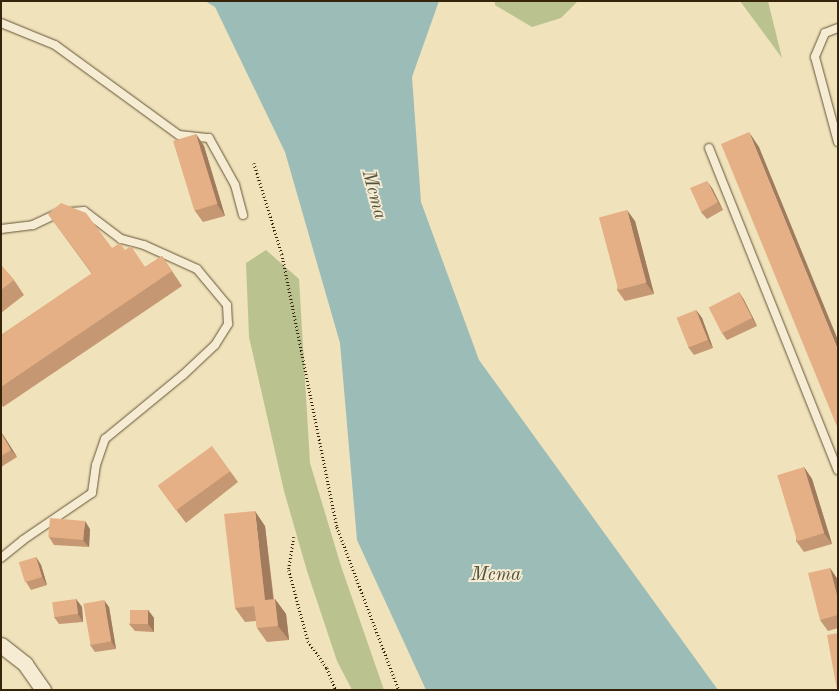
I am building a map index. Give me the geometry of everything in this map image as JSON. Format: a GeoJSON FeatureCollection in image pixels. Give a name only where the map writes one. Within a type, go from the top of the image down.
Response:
{"type":"FeatureCollection","features":[{"type":"Feature","properties":{"kind":"street"},"geometry":{"type":"LineString","coordinates":[[1,644],[26,664],[43,690]]}},
{"type":"Feature","properties":{"kind":"lane"},"geometry":{"type":"LineString","coordinates":[[1,23],[55,45],[179,135],[209,138],[235,185],[243,214]]}},
{"type":"Feature","properties":{"kind":"lane"},"geometry":{"type":"LineString","coordinates":[[838,28],[825,33],[814,57],[838,142]]}},
{"type":"Feature","properties":{"kind":"lane"},"geometry":{"type":"LineString","coordinates":[[709,148],[838,470]]}},
{"type":"Feature","properties":{"kind":"lane"},"geometry":{"type":"LineString","coordinates":[[1,229],[33,225],[60,213],[84,211],[121,239],[144,245],[197,269],[227,305],[228,324],[215,345],[183,375],[105,439],[96,465],[92,493],[22,540],[1,558]]}},
{"type":"Feature","properties":{"kind":"path"},"geometry":{"type":"LineString","coordinates":[[254,163],[282,254],[337,527],[399,690]]}},
{"type":"Feature","properties":{"kind":"path"},"geometry":{"type":"LineString","coordinates":[[294,537],[289,570],[308,641],[327,668],[336,690]]}},
{"type":"Feature","properties":{"kind":"green space"},"geometry":{"type":"Polygon","coordinates":[[[495,1],[578,1],[561,18],[532,27],[495,5],[495,1]]]}},
{"type":"Feature","properties":{"kind":"green space"},"geometry":{"type":"Polygon","coordinates":[[[740,1],[768,1],[782,58],[740,1]]]}},
{"type":"Feature","properties":{"kind":"green space"},"geometry":{"type":"Polygon","coordinates":[[[266,250],[299,279],[310,463],[341,566],[384,690],[352,690],[337,661],[307,571],[284,491],[249,337],[246,263],[266,250]]]}},
{"type":"Feature","properties":{"kind":"water","name":"Мста"},"geometry":{"type":"Polygon","coordinates":[[[205,1],[439,1],[412,77],[421,202],[479,360],[718,690],[426,690],[357,540],[340,343],[285,152],[215,7],[205,1]]]}},
{"type":"Feature","properties":{"kind":"building"},"geometry":{"type":"Polygon","coordinates":[[[749,132],[838,350],[838,429],[721,144],[749,132]]]}},
{"type":"Feature","properties":{"kind":"building"},"geometry":{"type":"Polygon","coordinates":[[[196,134],[217,204],[194,211],[173,141],[196,134]]]}},
{"type":"Feature","properties":{"kind":"building"},"geometry":{"type":"Polygon","coordinates":[[[707,181],[718,202],[701,212],[690,188],[707,181]]]}},
{"type":"Feature","properties":{"kind":"building"},"geometry":{"type":"Polygon","coordinates":[[[61,203],[86,213],[112,248],[120,243],[125,250],[131,246],[145,267],[162,256],[172,271],[1,387],[1,335],[92,273],[48,214],[61,203]]]}},
{"type":"Feature","properties":{"kind":"building"},"geometry":{"type":"Polygon","coordinates":[[[627,210],[646,282],[618,290],[599,218],[627,210]]]}},
{"type":"Feature","properties":{"kind":"building"},"geometry":{"type":"Polygon","coordinates":[[[1,265],[14,280],[1,290],[1,265]]]}},
{"type":"Feature","properties":{"kind":"building"},"geometry":{"type":"Polygon","coordinates":[[[739,292],[752,318],[722,333],[709,307],[739,292]]]}},
{"type":"Feature","properties":{"kind":"building"},"geometry":{"type":"Polygon","coordinates":[[[696,310],[708,340],[689,348],[677,318],[696,310]]]}},
{"type":"Feature","properties":{"kind":"building"},"geometry":{"type":"Polygon","coordinates":[[[1,433],[11,450],[1,456],[1,433]]]}},
{"type":"Feature","properties":{"kind":"building"},"geometry":{"type":"Polygon","coordinates":[[[212,446],[230,471],[176,510],[158,485],[212,446]]]}},
{"type":"Feature","properties":{"kind":"building"},"geometry":{"type":"Polygon","coordinates":[[[804,467],[824,533],[797,541],[777,475],[804,467]]]}},
{"type":"Feature","properties":{"kind":"building"},"geometry":{"type":"Polygon","coordinates":[[[255,511],[265,600],[275,599],[278,626],[257,628],[254,606],[235,608],[224,514],[255,511]]]}},
{"type":"Feature","properties":{"kind":"building"},"geometry":{"type":"Polygon","coordinates":[[[50,518],[85,521],[83,540],[48,537],[50,518]]]}},
{"type":"Feature","properties":{"kind":"building"},"geometry":{"type":"Polygon","coordinates":[[[36,557],[42,577],[25,582],[19,562],[36,557]]]}},
{"type":"Feature","properties":{"kind":"building"},"geometry":{"type":"Polygon","coordinates":[[[830,568],[838,599],[838,615],[820,620],[808,573],[830,568]]]}},
{"type":"Feature","properties":{"kind":"building"},"geometry":{"type":"Polygon","coordinates":[[[76,599],[78,614],[54,617],[52,602],[76,599]]]}},
{"type":"Feature","properties":{"kind":"building"},"geometry":{"type":"Polygon","coordinates":[[[104,600],[111,641],[91,645],[83,604],[104,600]]]}},
{"type":"Feature","properties":{"kind":"building"},"geometry":{"type":"Polygon","coordinates":[[[130,610],[148,610],[148,624],[130,624],[130,610]]]}},
{"type":"Feature","properties":{"kind":"building"},"geometry":{"type":"Polygon","coordinates":[[[838,633],[838,690],[837,690],[827,635],[838,633]]]}}]}
